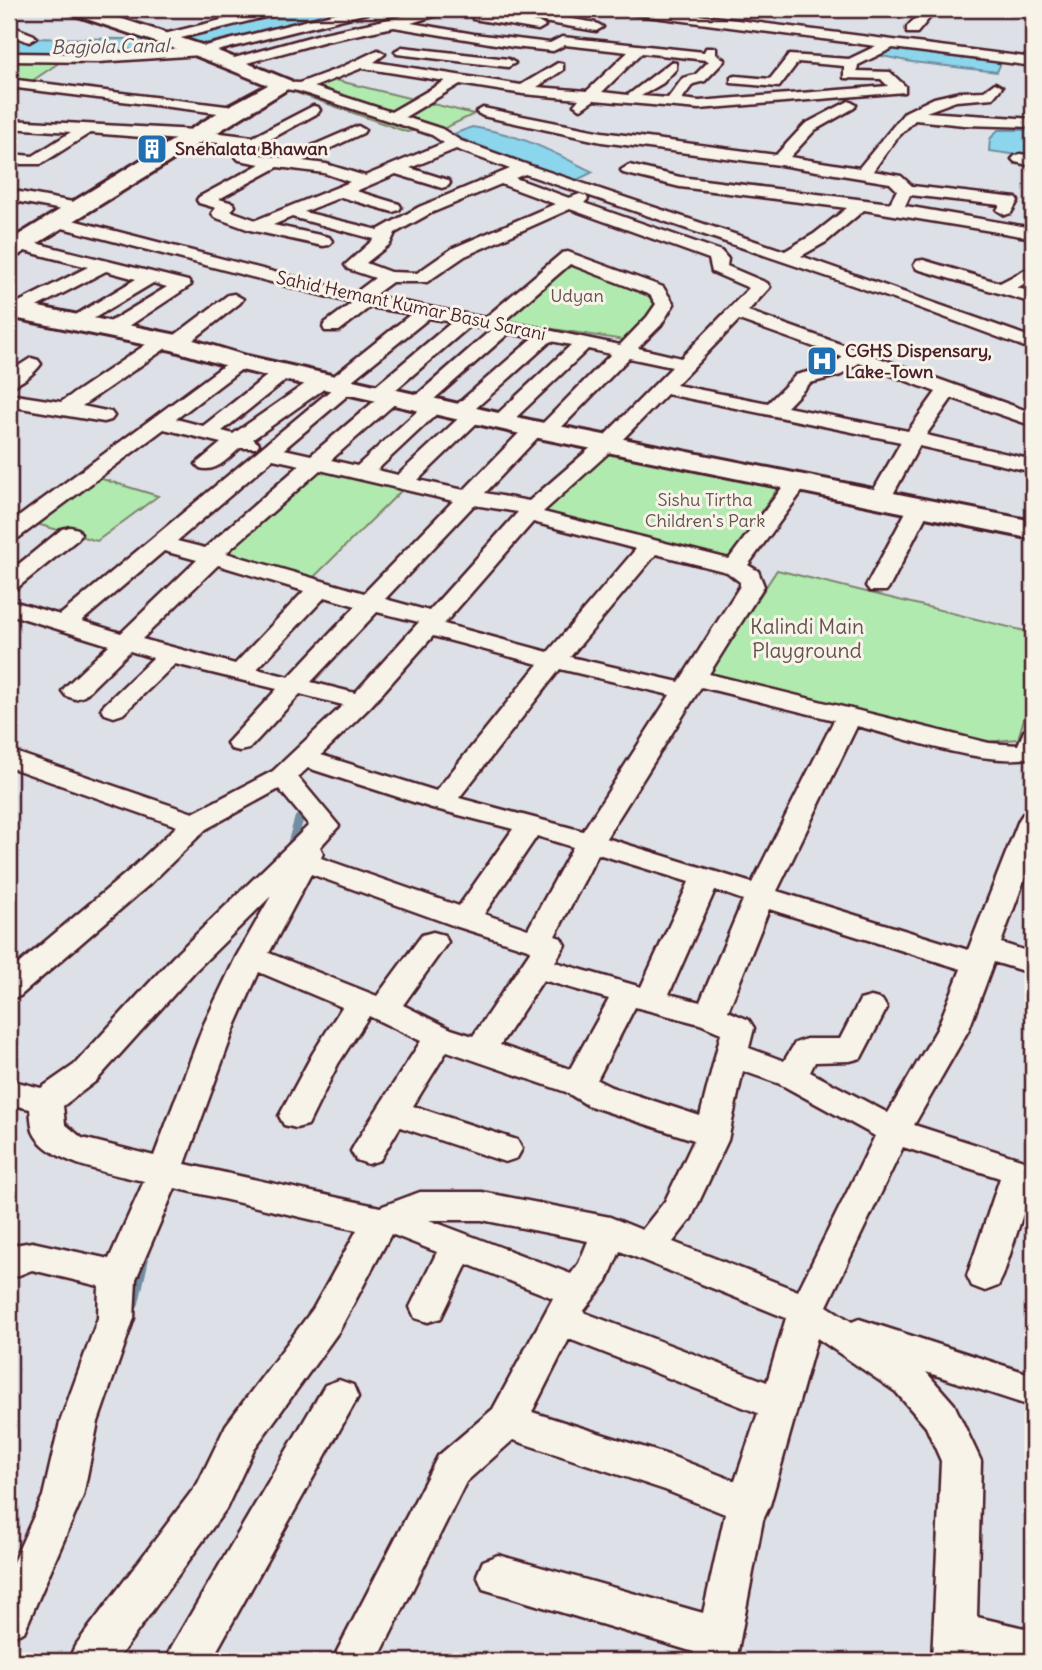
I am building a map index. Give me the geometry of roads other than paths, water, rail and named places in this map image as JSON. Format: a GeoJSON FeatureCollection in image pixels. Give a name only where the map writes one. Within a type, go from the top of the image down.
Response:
{"type":"FeatureCollection","features":[{"type":"Feature","properties":{"kind":"street"},"geometry":{"type":"LineString","coordinates":[[75,9],[201,51],[292,86],[437,132],[456,144],[525,169],[923,303],[1033,344]]}},
{"type":"Feature","properties":{"kind":"street"},"geometry":{"type":"LineString","coordinates":[[161,39],[280,9]]}},
{"type":"Feature","properties":{"kind":"street"},"geometry":{"type":"LineString","coordinates":[[9,57],[110,58],[201,51],[366,9]]}},
{"type":"Feature","properties":{"kind":"street"},"geometry":{"type":"LineString","coordinates":[[233,63],[324,37],[451,9]]}},
{"type":"Feature","properties":{"kind":"street"},"geometry":{"type":"LineString","coordinates":[[546,9],[524,15],[616,30]]}},
{"type":"Feature","properties":{"kind":"street"},"geometry":{"type":"LineString","coordinates":[[623,9],[819,32],[1033,62]]}},
{"type":"Feature","properties":{"kind":"street"},"geometry":{"type":"LineString","coordinates":[[912,30],[931,9]]}},
{"type":"Feature","properties":{"kind":"street"},"geometry":{"type":"LineString","coordinates":[[1017,9],[1033,9]]}},
{"type":"Feature","properties":{"kind":"street"},"geometry":{"type":"LineString","coordinates":[[198,13],[227,22]]}},
{"type":"Feature","properties":{"kind":"street"},"geometry":{"type":"LineString","coordinates":[[478,16],[577,31],[583,31],[589,26]]}},
{"type":"Feature","properties":{"kind":"street"},"geometry":{"type":"LineString","coordinates":[[396,23],[422,30],[533,45],[559,57]]}},
{"type":"Feature","properties":{"kind":"street"},"geometry":{"type":"LineString","coordinates":[[9,29],[29,38]]}},
{"type":"Feature","properties":{"kind":"street"},"geometry":{"type":"LineString","coordinates":[[12,248],[234,111],[292,86],[363,64],[395,37],[422,30]]}},
{"type":"Feature","properties":{"kind":"street"},"geometry":{"type":"LineString","coordinates":[[774,43],[785,30]]}},
{"type":"Feature","properties":{"kind":"street"},"geometry":{"type":"LineString","coordinates":[[808,48],[819,32]]}},
{"type":"Feature","properties":{"kind":"street"},"geometry":{"type":"LineString","coordinates":[[324,37],[384,49],[508,63]]}},
{"type":"Feature","properties":{"kind":"street"},"geometry":{"type":"LineString","coordinates":[[462,48],[480,39]]}},
{"type":"Feature","properties":{"kind":"street"},"geometry":{"type":"LineString","coordinates":[[523,90],[559,57],[562,41],[720,43],[700,78],[688,81],[671,104]]}},
{"type":"Feature","properties":{"kind":"street"},"geometry":{"type":"LineString","coordinates":[[555,128],[592,96],[641,42]]}},
{"type":"Feature","properties":{"kind":"street"},"geometry":{"type":"LineString","coordinates":[[736,80],[774,84],[780,65],[794,58],[851,63],[892,43]]}},
{"type":"Feature","properties":{"kind":"street"},"geometry":{"type":"LineString","coordinates":[[480,83],[533,45]]}},
{"type":"Feature","properties":{"kind":"street"},"geometry":{"type":"LineString","coordinates":[[713,58],[737,62]]}},
{"type":"Feature","properties":{"kind":"street"},"geometry":{"type":"LineString","coordinates":[[363,64],[523,90],[671,104],[697,111],[901,87],[885,75],[850,76],[851,63]]}},
{"type":"Feature","properties":{"kind":"street"},"geometry":{"type":"LineString","coordinates":[[631,100],[637,92],[658,80],[671,66]]}},
{"type":"Feature","properties":{"kind":"street"},"geometry":{"type":"LineString","coordinates":[[391,118],[430,98],[459,78]]}},
{"type":"Feature","properties":{"kind":"street"},"geometry":{"type":"LineString","coordinates":[[9,83],[234,111]]}},
{"type":"Feature","properties":{"kind":"street"},"geometry":{"type":"LineString","coordinates":[[863,174],[883,143],[909,114],[941,100],[988,95],[995,87]]}},
{"type":"Feature","properties":{"kind":"street"},"geometry":{"type":"LineString","coordinates":[[780,160],[804,130],[818,119],[849,105]]}},
{"type":"Feature","properties":{"kind":"street"},"geometry":{"type":"LineString","coordinates":[[437,132],[463,123],[490,107],[555,128],[601,137],[655,144],[686,142],[895,179],[903,184],[905,190],[895,209]]}},
{"type":"Feature","properties":{"kind":"street"},"geometry":{"type":"LineString","coordinates":[[313,110],[255,142],[244,157],[337,172],[365,181]]}},
{"type":"Feature","properties":{"kind":"street"},"geometry":{"type":"LineString","coordinates":[[909,114],[964,121],[1033,123]]}},
{"type":"Feature","properties":{"kind":"street"},"geometry":{"type":"LineString","coordinates":[[9,124],[196,135],[255,142]]}},
{"type":"Feature","properties":{"kind":"street"},"geometry":{"type":"LineString","coordinates":[[9,159],[36,161],[88,128]]}},
{"type":"Feature","properties":{"kind":"street"},"geometry":{"type":"LineString","coordinates":[[323,241],[256,226],[220,213],[227,206],[205,199],[358,130]]}},
{"type":"Feature","properties":{"kind":"street"},"geometry":{"type":"LineString","coordinates":[[583,149],[601,137]]}},
{"type":"Feature","properties":{"kind":"street"},"geometry":{"type":"LineString","coordinates":[[256,226],[456,144]]}},
{"type":"Feature","properties":{"kind":"street"},"geometry":{"type":"LineString","coordinates":[[525,169],[425,210],[387,230],[385,237],[354,265],[388,277],[421,278],[459,253],[595,191],[629,170],[655,144]]}},
{"type":"Feature","properties":{"kind":"street"},"geometry":{"type":"LineString","coordinates":[[394,169],[442,183]]}},
{"type":"Feature","properties":{"kind":"street"},"geometry":{"type":"LineString","coordinates":[[629,170],[680,182],[895,209],[1033,233]]}},
{"type":"Feature","properties":{"kind":"street"},"geometry":{"type":"LineString","coordinates":[[314,183],[337,172]]}},
{"type":"Feature","properties":{"kind":"street"},"geometry":{"type":"LineString","coordinates":[[9,988],[141,876],[196,823],[292,767],[361,702],[532,512],[664,388],[761,287],[718,268],[719,259],[715,255],[501,179]]}},
{"type":"Feature","properties":{"kind":"street"},"geometry":{"type":"LineString","coordinates":[[905,190],[1010,201],[1005,210]]}},
{"type":"Feature","properties":{"kind":"street"},"geometry":{"type":"LineString","coordinates":[[339,191],[393,207]]}},
{"type":"Feature","properties":{"kind":"street"},"geometry":{"type":"LineString","coordinates":[[10,196],[78,208]]}},
{"type":"Feature","properties":{"kind":"street"},"geometry":{"type":"LineString","coordinates":[[787,257],[820,238],[860,205]]}},
{"type":"Feature","properties":{"kind":"street"},"geometry":{"type":"LineString","coordinates":[[287,213],[385,237]]}},
{"type":"Feature","properties":{"kind":"street","name":"Sahid Hemant Kumar Basu Sarani"},"geometry":{"type":"LineString","coordinates":[[57,221],[363,299],[585,342],[684,365]]}},
{"type":"Feature","properties":{"kind":"street"},"geometry":{"type":"LineString","coordinates":[[12,248],[105,265],[183,285],[110,330]]}},
{"type":"Feature","properties":{"kind":"street"},"geometry":{"type":"LineString","coordinates":[[240,743],[466,497],[626,351],[654,321],[665,304],[657,291],[568,257],[497,325],[459,410]]}},
{"type":"Feature","properties":{"kind":"street"},"geometry":{"type":"LineString","coordinates":[[13,310],[105,265]]}},
{"type":"Feature","properties":{"kind":"street"},"geometry":{"type":"LineString","coordinates":[[923,265],[1033,298]]}},
{"type":"Feature","properties":{"kind":"street"},"geometry":{"type":"LineString","coordinates":[[1002,289],[1033,271]]}},
{"type":"Feature","properties":{"kind":"street"},"geometry":{"type":"LineString","coordinates":[[332,327],[388,277]]}},
{"type":"Feature","properties":{"kind":"street"},"geometry":{"type":"LineString","coordinates":[[76,323],[151,278]]}},
{"type":"Feature","properties":{"kind":"street"},"geometry":{"type":"LineString","coordinates":[[65,409],[234,299]]}},
{"type":"Feature","properties":{"kind":"street"},"geometry":{"type":"LineString","coordinates":[[13,310],[171,342],[242,362],[540,430],[1033,530]]}},
{"type":"Feature","properties":{"kind":"street"},"geometry":{"type":"LineString","coordinates":[[66,622],[270,451],[335,383],[425,312]]}},
{"type":"Feature","properties":{"kind":"street"},"geometry":{"type":"LineString","coordinates":[[735,312],[1033,420]]}},
{"type":"Feature","properties":{"kind":"street"},"geometry":{"type":"LineString","coordinates":[[75,691],[212,556],[466,320]]}},
{"type":"Feature","properties":{"kind":"street"},"geometry":{"type":"LineString","coordinates":[[402,483],[459,410],[547,335]]}},
{"type":"Feature","properties":{"kind":"street"},"geometry":{"type":"LineString","coordinates":[[361,474],[459,410],[585,342]]}},
{"type":"Feature","properties":{"kind":"street"},"geometry":{"type":"LineString","coordinates":[[774,409],[803,379],[834,371],[851,361],[852,355]]}},
{"type":"Feature","properties":{"kind":"street"},"geometry":{"type":"LineString","coordinates":[[9,534],[242,362]]}},
{"type":"Feature","properties":{"kind":"street"},"geometry":{"type":"LineString","coordinates":[[9,381],[31,364]]}},
{"type":"Feature","properties":{"kind":"street"},"geometry":{"type":"LineString","coordinates":[[207,433],[284,372]]}},
{"type":"Feature","properties":{"kind":"street"},"geometry":{"type":"LineString","coordinates":[[207,464],[236,440],[335,383]]}},
{"type":"Feature","properties":{"kind":"street"},"geometry":{"type":"LineString","coordinates":[[664,388],[913,438],[1033,466]]}},
{"type":"Feature","properties":{"kind":"street"},"geometry":{"type":"LineString","coordinates":[[879,499],[913,438],[947,391]]}},
{"type":"Feature","properties":{"kind":"street"},"geometry":{"type":"LineString","coordinates":[[9,400],[104,416]]}},
{"type":"Feature","properties":{"kind":"street"},"geometry":{"type":"LineString","coordinates":[[162,422],[315,463],[532,512],[651,547],[735,567],[753,579],[752,586],[590,842],[537,954],[481,1049]]}},
{"type":"Feature","properties":{"kind":"street"},"geometry":{"type":"LineString","coordinates":[[735,567],[798,482]]}},
{"type":"Feature","properties":{"kind":"street"},"geometry":{"type":"LineString","coordinates":[[878,586],[919,508]]}},
{"type":"Feature","properties":{"kind":"street"},"geometry":{"type":"LineString","coordinates":[[9,583],[69,534]]}},
{"type":"Feature","properties":{"kind":"street"},"geometry":{"type":"LineString","coordinates":[[159,543],[370,603],[432,623],[484,644],[554,661],[849,716],[989,751],[1015,752],[1032,747]]}},
{"type":"Feature","properties":{"kind":"street"},"geometry":{"type":"LineString","coordinates":[[442,802],[554,661],[651,547]]}},
{"type":"Feature","properties":{"kind":"street"},"geometry":{"type":"LineString","coordinates":[[240,673],[319,589]]}},
{"type":"Feature","properties":{"kind":"street"},"geometry":{"type":"LineString","coordinates":[[11,610],[66,622],[170,655],[361,702]]}},
{"type":"Feature","properties":{"kind":"street"},"geometry":{"type":"LineString","coordinates":[[114,709],[170,655]]}},
{"type":"Feature","properties":{"kind":"street"},"geometry":{"type":"LineString","coordinates":[[710,1016],[727,970],[746,932],[758,895],[849,716]]}},
{"type":"Feature","properties":{"kind":"street"},"geometry":{"type":"LineString","coordinates":[[9,758],[196,823]]}},
{"type":"Feature","properties":{"kind":"street"},"geometry":{"type":"LineString","coordinates":[[292,767],[530,825],[758,895],[982,957],[1033,964]]}},
{"type":"Feature","properties":{"kind":"street"},"geometry":{"type":"LineString","coordinates":[[292,767],[325,826]]}},
{"type":"Feature","properties":{"kind":"street"},"geometry":{"type":"LineString","coordinates":[[498,1575],[716,1650],[743,1520],[750,1505],[780,1404],[894,1131],[953,1029],[1033,820]]}},
{"type":"Feature","properties":{"kind":"street"},"geometry":{"type":"LineString","coordinates":[[465,919],[530,825]]}},
{"type":"Feature","properties":{"kind":"street"},"geometry":{"type":"LineString","coordinates":[[9,1092],[46,1101],[85,1073],[184,964],[294,865],[325,826]]}},
{"type":"Feature","properties":{"kind":"street"},"geometry":{"type":"LineString","coordinates":[[9,1618],[63,1496],[79,1422],[116,1318],[118,1275],[164,1174],[220,1024],[251,957],[325,826]]}},
{"type":"Feature","properties":{"kind":"street"},"geometry":{"type":"LineString","coordinates":[[294,865],[465,919],[537,954],[639,997],[710,1016],[738,1028],[712,1132],[679,1209],[648,1248]]}},
{"type":"Feature","properties":{"kind":"street"},"geometry":{"type":"LineString","coordinates":[[578,1083],[639,997],[706,877]]}},
{"type":"Feature","properties":{"kind":"street"},"geometry":{"type":"LineString","coordinates":[[296,1116],[324,1061],[433,942]]}},
{"type":"Feature","properties":{"kind":"street"},"geometry":{"type":"LineString","coordinates":[[251,957],[373,1006],[440,1037],[578,1083],[599,1096],[712,1132]]}},
{"type":"Feature","properties":{"kind":"street"},"geometry":{"type":"LineString","coordinates":[[791,1076],[806,1051],[850,1050],[872,1008]]}},
{"type":"Feature","properties":{"kind":"street"},"geometry":{"type":"LineString","coordinates":[[368,1151],[440,1037]]}},
{"type":"Feature","properties":{"kind":"street"},"geometry":{"type":"LineString","coordinates":[[731,1055],[791,1076],[894,1131],[1026,1174],[985,1276]]}},
{"type":"Feature","properties":{"kind":"street"},"geometry":{"type":"LineString","coordinates":[[46,1101],[49,1129],[71,1148],[164,1174],[386,1220],[458,1247],[569,1306],[780,1404]]}},
{"type":"Feature","properties":{"kind":"street"},"geometry":{"type":"LineString","coordinates":[[393,1112],[505,1149]]}},
{"type":"Feature","properties":{"kind":"street"},"geometry":{"type":"LineString","coordinates":[[90,1661],[212,1496],[240,1437],[326,1320],[386,1220],[420,1206],[482,1206],[610,1231],[767,1293],[815,1317],[909,1380],[940,1416],[961,1461],[955,1647],[1033,1651]]}},
{"type":"Feature","properties":{"kind":"street"},"geometry":{"type":"LineString","coordinates":[[354,1661],[452,1469],[468,1452],[507,1421],[569,1306],[594,1271],[610,1231]]}},
{"type":"Feature","properties":{"kind":"street"},"geometry":{"type":"LineString","coordinates":[[428,1307],[458,1247]]}},
{"type":"Feature","properties":{"kind":"street"},"geometry":{"type":"LineString","coordinates":[[9,1265],[15,1258],[32,1256],[118,1275]]}},
{"type":"Feature","properties":{"kind":"street"},"geometry":{"type":"LineString","coordinates":[[815,1317],[1033,1391]]}},
{"type":"Feature","properties":{"kind":"street"},"geometry":{"type":"LineString","coordinates":[[187,1661],[340,1396]]}},
{"type":"Feature","properties":{"kind":"street"},"geometry":{"type":"LineString","coordinates":[[507,1421],[671,1474],[750,1505]]}},
{"type":"Feature","properties":{"kind":"water","name":"Bagjola Canal"},"geometry":{"type":"Polygon","coordinates":[[[284,9],[368,9],[156,54],[9,53],[9,38],[127,39],[169,35],[284,9]]]}},
{"type":"Feature","properties":{"kind":"water"},"geometry":{"type":"Polygon","coordinates":[[[890,45],[998,58],[1000,65],[997,72],[877,55],[890,45]]]}},
{"type":"Feature","properties":{"kind":"water"},"geometry":{"type":"Polygon","coordinates":[[[472,127],[521,139],[593,172],[575,181],[451,135],[472,127]]]}},
{"type":"Feature","properties":{"kind":"water"},"geometry":{"type":"Polygon","coordinates":[[[998,130],[1033,130],[1033,157],[989,151],[990,139],[998,130]]]}},
{"type":"Feature","properties":{"kind":"waterway"},"geometry":{"type":"LineString","coordinates":[[290,850],[299,819]]}},
{"type":"Feature","properties":{"kind":"waterway"},"geometry":{"type":"LineString","coordinates":[[134,1303],[144,1258]]}},
{"type":"Feature","properties":{"kind":"place","name":"Snehalata Bhawan"},"geometry":{"type":"Point","coordinates":[152,149]}},
{"type":"Feature","properties":{"kind":"place","name":"CGHS Dispensary, Lake-Town"},"geometry":{"type":"Point","coordinates":[822,361]}},
{"type":"Feature","properties":{"kind":"park label","name":"Udyan"},"geometry":{"type":"Point","coordinates":[577,296]}},
{"type":"Feature","properties":{"kind":"park label","name":"Sishu Tirtha Children's Park"},"geometry":{"type":"Point","coordinates":[705,510]}},
{"type":"Feature","properties":{"kind":"park label","name":"Kalindi Main Playground"},"geometry":{"type":"Point","coordinates":[807,639]}}]}
